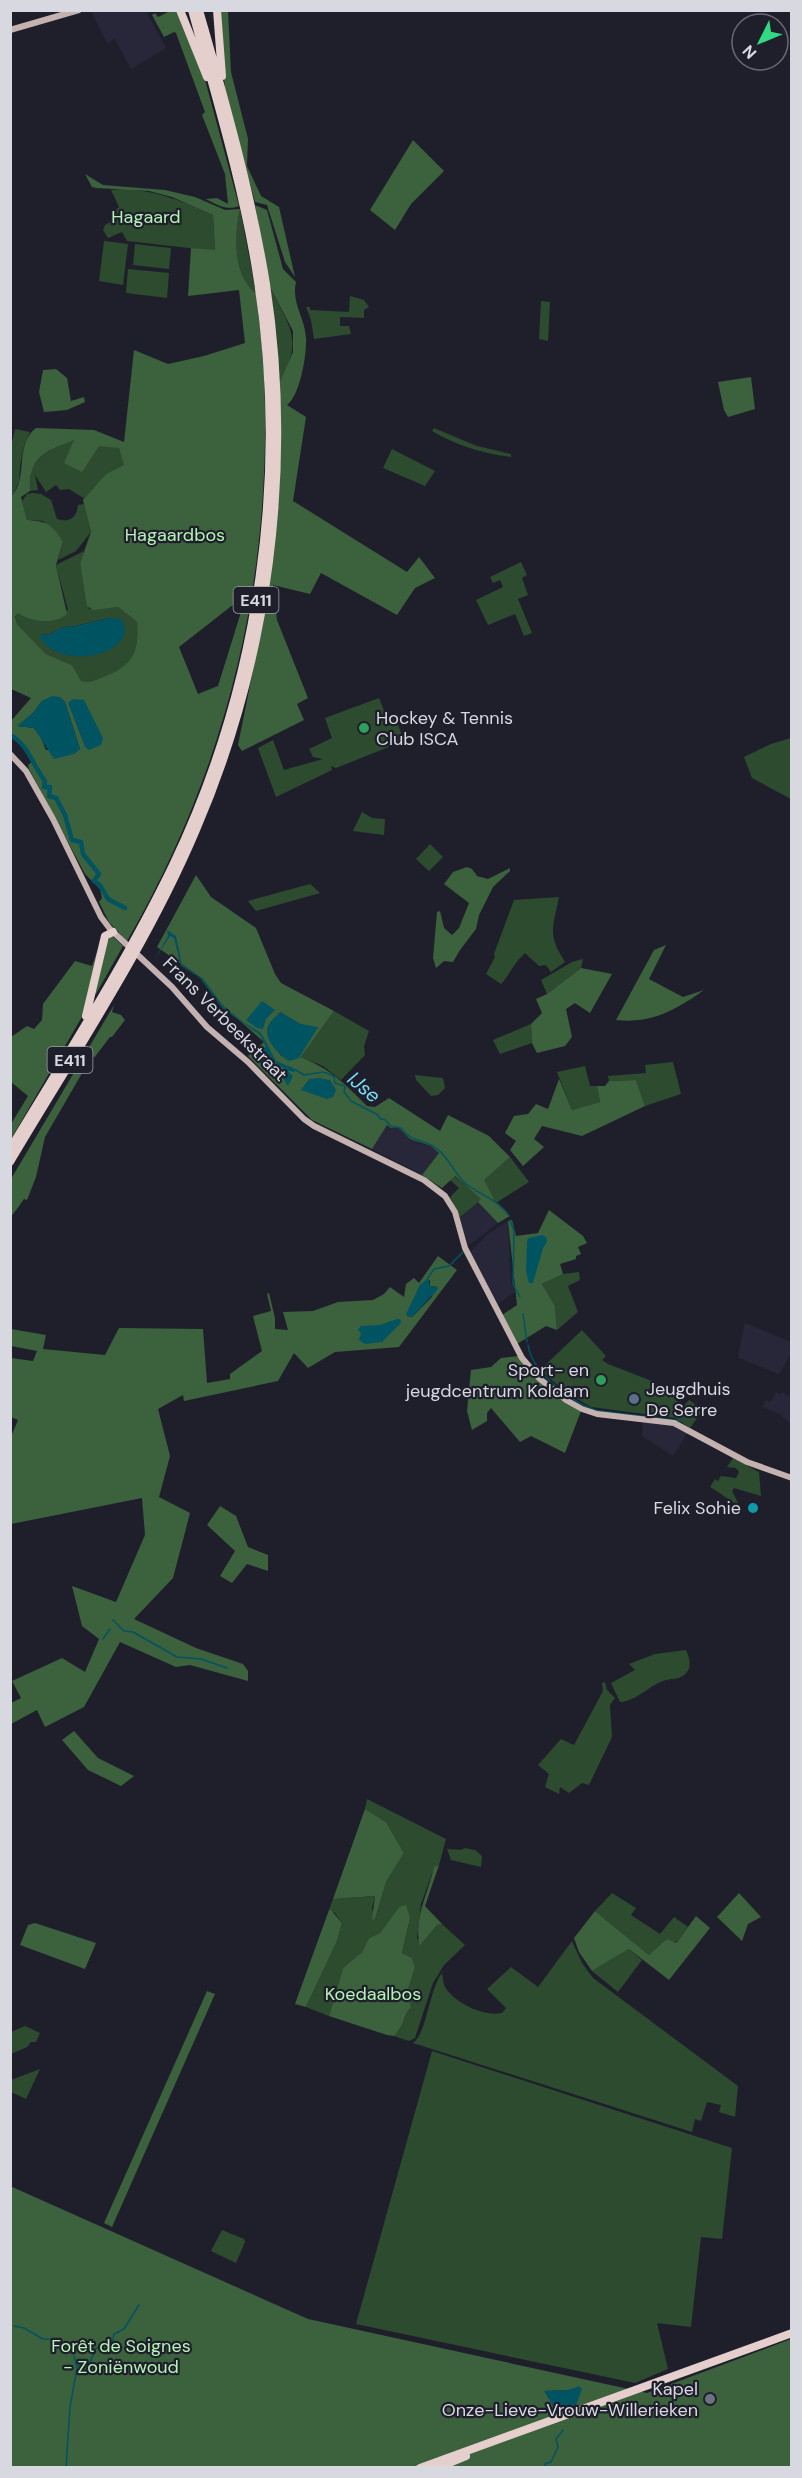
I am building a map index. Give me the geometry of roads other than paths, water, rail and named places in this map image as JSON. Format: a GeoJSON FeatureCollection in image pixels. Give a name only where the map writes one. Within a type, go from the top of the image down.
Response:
{"type":"FeatureCollection","features":[{"type":"Feature","properties":{"kind":"highway"},"geometry":{"type":"LineString","coordinates":[[180,10],[205,75],[212,83]]}},
{"type":"Feature","properties":{"kind":"highway","name":"E411"},"geometry":{"type":"LineString","coordinates":[[184,849],[214,764],[239,680],[259,584],[269,483],[269,383],[258,276],[240,192],[192,10]]}},
{"type":"Feature","properties":{"kind":"highway","name":"E411"},"geometry":{"type":"LineString","coordinates":[[10,1162],[137,941],[175,869],[221,766],[243,692],[266,584],[276,483],[276,386],[266,286],[248,192],[199,10]]}},
{"type":"Feature","properties":{"kind":"highway"},"geometry":{"type":"LineString","coordinates":[[217,10],[225,104]]}},
{"type":"Feature","properties":{"kind":"highway"},"geometry":{"type":"LineString","coordinates":[[86,1021],[86,1013],[109,931]]}},
{"type":"Feature","properties":{"kind":"highway","name":"E411"},"geometry":{"type":"LineString","coordinates":[[10,1149],[86,1021],[128,956]]}},
{"type":"Feature","properties":{"kind":"highway"},"geometry":{"type":"LineString","coordinates":[[420,2468],[792,2335]]}},
{"type":"Feature","properties":{"kind":"highway"},"geometry":{"type":"LineString","coordinates":[[597,2404],[630,2387]]}},
{"type":"Feature","properties":{"kind":"highway"},"geometry":{"type":"LineString","coordinates":[[437,2468],[646,2388]]}},
{"type":"Feature","properties":{"kind":"main road"},"geometry":{"type":"LineString","coordinates":[[10,30],[79,10]]}},
{"type":"Feature","properties":{"kind":"main road","name":"Frans Verbeekstraat"},"geometry":{"type":"LineString","coordinates":[[10,754],[26,771],[53,819],[109,931],[172,987],[207,1027],[249,1062],[304,1119],[438,1189],[453,1208],[467,1251],[528,1366],[546,1385],[574,1406],[602,1415],[674,1423],[761,1468],[792,1478]]}},
{"type":"Feature","properties":{"kind":"water"},"geometry":{"type":"Polygon","coordinates":[[[109,618],[121,619],[124,631],[120,641],[111,649],[97,654],[81,657],[65,655],[51,649],[40,638],[42,634],[48,635],[63,627],[109,618]]]}},
{"type":"Feature","properties":{"kind":"water"},"geometry":{"type":"Polygon","coordinates":[[[52,696],[60,697],[65,702],[80,749],[74,754],[54,759],[34,728],[17,726],[34,712],[42,701],[52,696]]]}},
{"type":"Feature","properties":{"kind":"water"},"geometry":{"type":"Polygon","coordinates":[[[73,699],[84,700],[103,738],[101,745],[89,750],[85,747],[68,703],[73,699]]]}},
{"type":"Feature","properties":{"kind":"water"},"geometry":{"type":"Polygon","coordinates":[[[167,930],[176,936],[182,965],[203,979],[222,1005],[261,1033],[276,1061],[298,1070],[293,1072],[287,1070],[293,1076],[288,1086],[282,1076],[285,1069],[275,1063],[266,1068],[255,1059],[255,1053],[266,1047],[260,1035],[222,1008],[200,978],[181,966],[174,938],[170,936],[153,962],[168,936],[167,930]]]}},
{"type":"Feature","properties":{"kind":"water"},"geometry":{"type":"Polygon","coordinates":[[[262,1001],[275,1010],[266,1019],[263,1029],[257,1028],[246,1020],[262,1001]]]}},
{"type":"Feature","properties":{"kind":"water"},"geometry":{"type":"Polygon","coordinates":[[[280,1012],[300,1024],[318,1027],[299,1058],[289,1061],[276,1050],[267,1034],[269,1024],[280,1012]]]}},
{"type":"Feature","properties":{"kind":"water"},"geometry":{"type":"Polygon","coordinates":[[[309,1079],[330,1080],[336,1090],[333,1097],[327,1099],[301,1090],[309,1079]]]}},
{"type":"Feature","properties":{"kind":"water"},"geometry":{"type":"Polygon","coordinates":[[[542,1235],[546,1237],[547,1242],[543,1248],[533,1283],[529,1283],[526,1271],[527,1241],[529,1238],[542,1235]]]}},
{"type":"Feature","properties":{"kind":"water"},"geometry":{"type":"Polygon","coordinates":[[[428,1278],[430,1286],[438,1287],[437,1290],[412,1317],[409,1317],[406,1314],[420,1285],[428,1278]]]}},
{"type":"Feature","properties":{"kind":"water"},"geometry":{"type":"Polygon","coordinates":[[[400,1319],[401,1323],[382,1342],[365,1344],[359,1340],[361,1333],[358,1330],[361,1326],[380,1325],[400,1319]]]}},
{"type":"Feature","properties":{"kind":"water"},"geometry":{"type":"Polygon","coordinates":[[[579,2386],[582,2389],[576,2405],[562,2410],[553,2406],[544,2391],[569,2390],[579,2386]]]}},
{"type":"Feature","properties":{"kind":"waterway","name":"IJse"},"geometry":{"type":"LineString","coordinates":[[10,735],[26,750],[45,781],[44,787],[50,787],[49,796],[56,798],[65,815],[72,840],[81,842],[83,854],[99,874],[94,881],[100,885],[108,899],[125,908]]}},
{"type":"Feature","properties":{"kind":"waterway","name":"IJse"},"geometry":{"type":"LineString","coordinates":[[296,1070],[304,1075],[323,1072],[334,1076],[335,1083],[345,1086],[344,1092],[351,1101],[378,1115],[391,1126],[401,1128],[413,1138],[438,1149],[464,1182],[494,1201],[509,1216]]}},
{"type":"Feature","properties":{"kind":"waterway","name":"IJse"},"geometry":{"type":"LineString","coordinates":[[510,1220],[514,1231],[513,1284],[520,1297]]}},
{"type":"Feature","properties":{"kind":"waterway"},"geometry":{"type":"LineString","coordinates":[[428,1278],[434,1269],[449,1266],[463,1252]]}},
{"type":"Feature","properties":{"kind":"waterway","name":"IJse"},"geometry":{"type":"LineString","coordinates":[[523,1314],[527,1342]]}},
{"type":"Feature","properties":{"kind":"waterway","name":"IJse"},"geometry":{"type":"LineString","coordinates":[[528,1345],[531,1356],[546,1377],[567,1395],[590,1408],[681,1421]]}},
{"type":"Feature","properties":{"kind":"waterway"},"geometry":{"type":"LineString","coordinates":[[113,1620],[124,1631],[133,1632],[177,1657],[201,1659],[227,1668]]}},
{"type":"Feature","properties":{"kind":"waterway"},"geometry":{"type":"LineString","coordinates":[[103,1639],[110,1629]]}},
{"type":"Feature","properties":{"kind":"waterway"},"geometry":{"type":"LineString","coordinates":[[95,2349],[113,2340],[114,2334],[124,2329],[139,2305]]}},
{"type":"Feature","properties":{"kind":"waterway"},"geometry":{"type":"LineString","coordinates":[[14,2326],[24,2328],[43,2339],[58,2340],[74,2352]]}},
{"type":"Feature","properties":{"kind":"waterway"},"geometry":{"type":"LineString","coordinates":[[78,2365],[90,2362],[94,2353]]}},
{"type":"Feature","properties":{"kind":"waterway"},"geometry":{"type":"LineString","coordinates":[[66,2468],[70,2407],[77,2368],[74,2356]]}},
{"type":"Feature","properties":{"kind":"waterway"},"geometry":{"type":"LineString","coordinates":[[546,2468],[545,2464],[551,2462],[558,2447],[556,2439],[563,2430]]}},
{"type":"Feature","properties":{"kind":"place","name":"Hockey & Tennis Club ISCA"},"geometry":{"type":"Point","coordinates":[364,728]}},
{"type":"Feature","properties":{"kind":"place","name":"Sport- en jeugdcentrum Koldam"},"geometry":{"type":"Point","coordinates":[601,1380]}},
{"type":"Feature","properties":{"kind":"place","name":"Jeugdhuis De Serre"},"geometry":{"type":"Point","coordinates":[634,1399]}},
{"type":"Feature","properties":{"kind":"place","name":"Felix Sohie"},"geometry":{"type":"Point","coordinates":[753,1508]}},
{"type":"Feature","properties":{"kind":"place","name":"Kapel Onze-Lieve-Vrouw-Willerieken"},"geometry":{"type":"Point","coordinates":[710,2399]}},
{"type":"Feature","properties":{"kind":"park label","name":"Hagaard"},"geometry":{"type":"Point","coordinates":[146,217]}},
{"type":"Feature","properties":{"kind":"park label","name":"Hagaardbos"},"geometry":{"type":"Point","coordinates":[175,535]}},
{"type":"Feature","properties":{"kind":"park label","name":"Koedaalbos"},"geometry":{"type":"Point","coordinates":[373,1994]}},
{"type":"Feature","properties":{"kind":"park label","name":"Forêt de Soignes - Zoniënwoud"},"geometry":{"type":"Point","coordinates":[121,2356]}}]}
